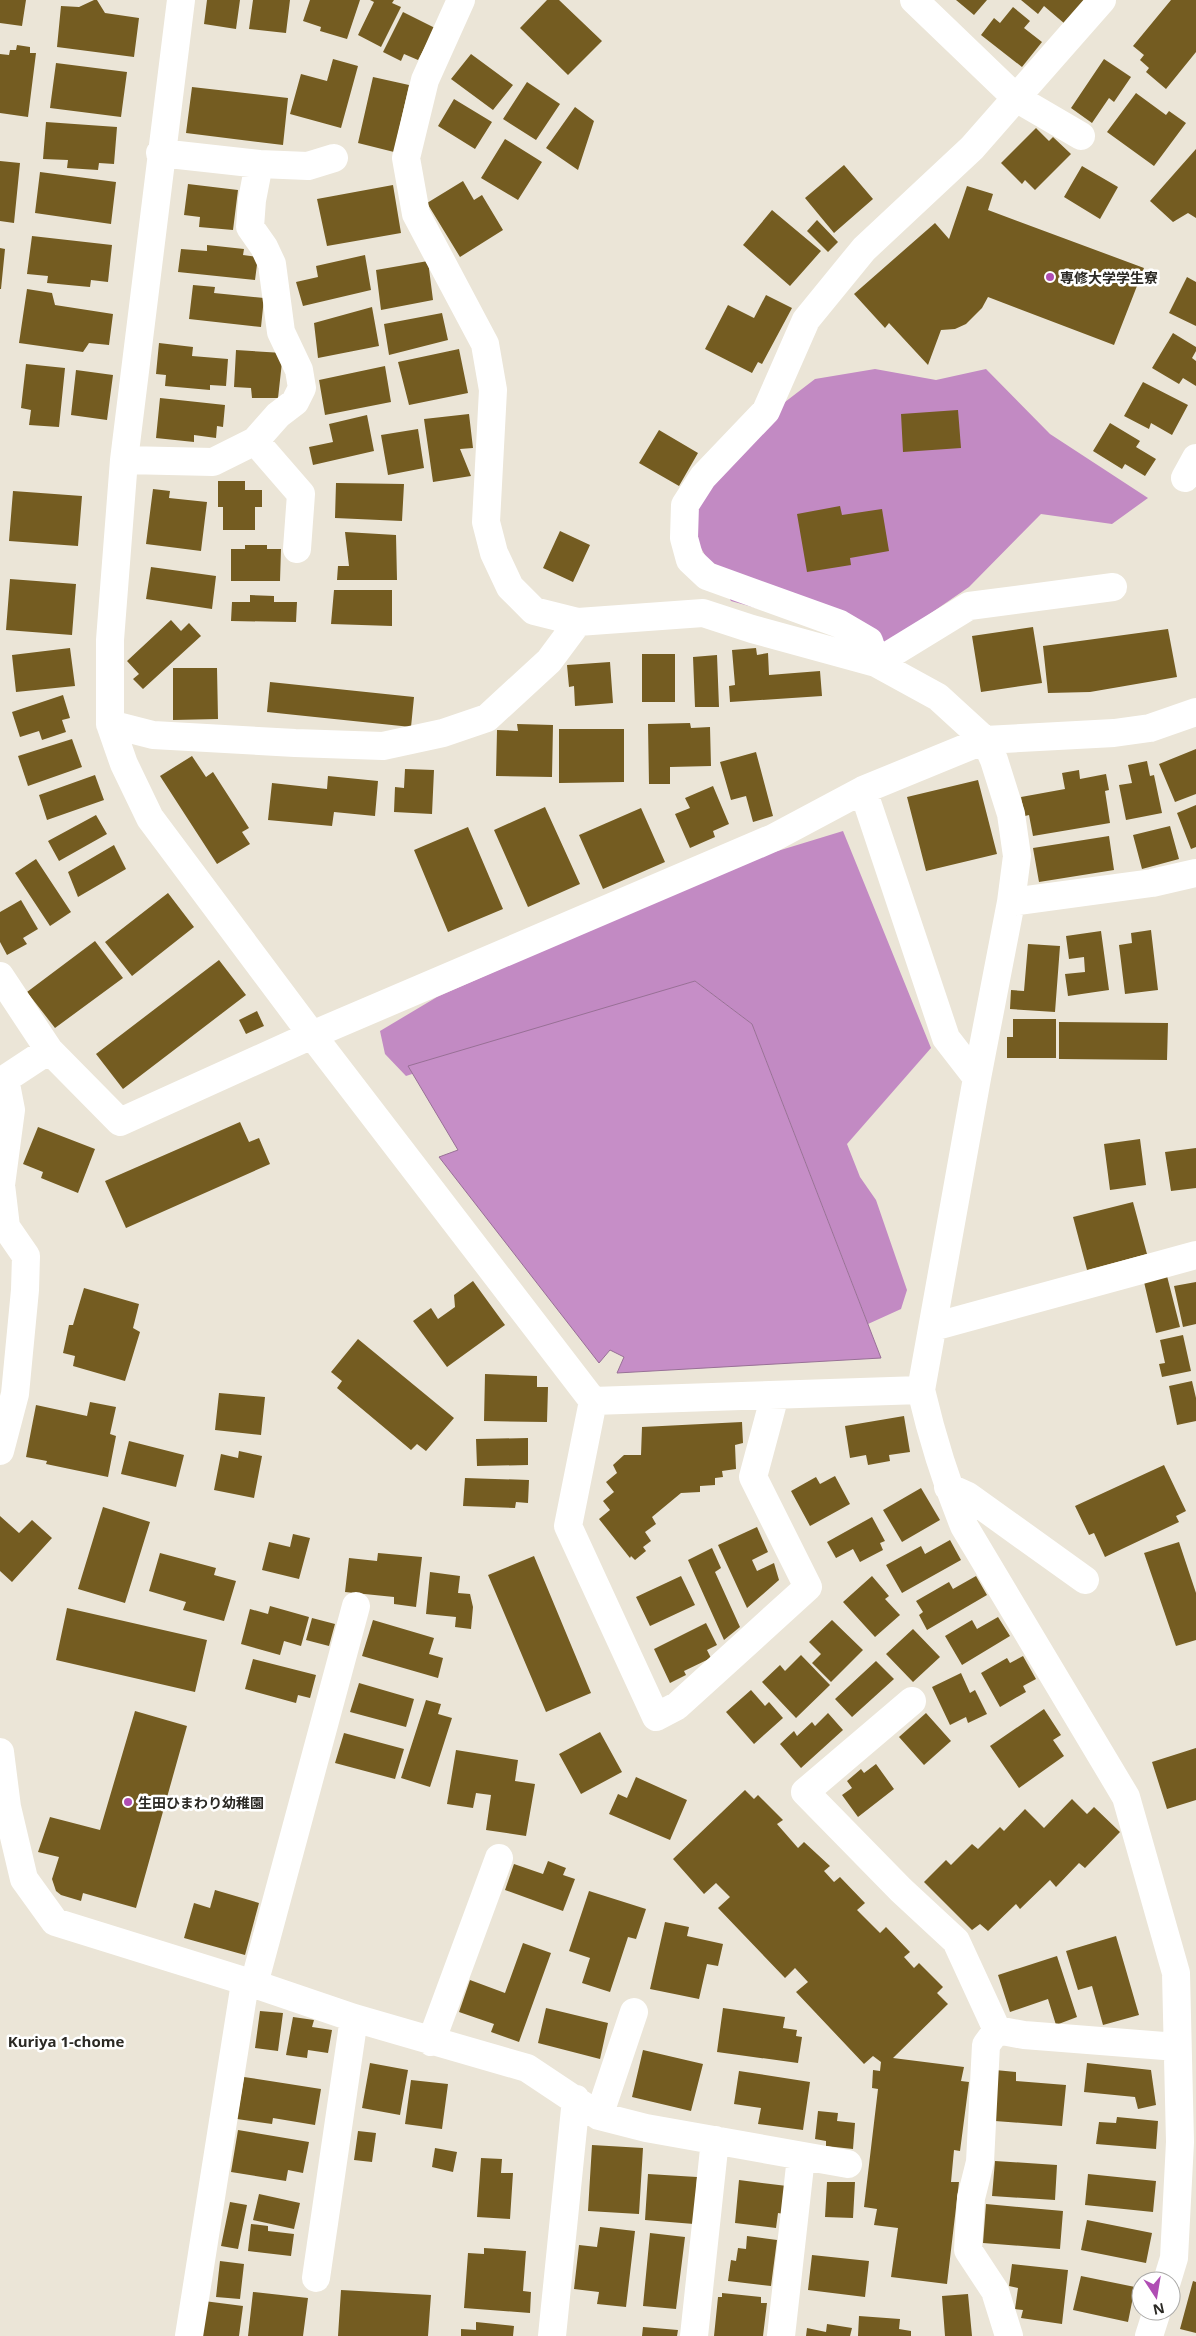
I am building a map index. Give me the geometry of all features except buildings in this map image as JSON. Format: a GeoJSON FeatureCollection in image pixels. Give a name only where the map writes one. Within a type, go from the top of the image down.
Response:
{"type":"FeatureCollection","features":[{"type":"Feature","properties":{"kind":"street"},"geometry":{"type":"LineString","coordinates":[[181,0],[160,153],[124,460],[110,640],[110,724],[124,764],[150,818],[312,1035],[593,1401],[568,1526],[656,1717],[677,1706],[808,1587],[753,1477],[775,1394]]}},
{"type":"Feature","properties":{"kind":"street"},"geometry":{"type":"LineString","coordinates":[[914,0],[1016,98],[1081,136]]}},
{"type":"Feature","properties":{"kind":"street"},"geometry":{"type":"LineString","coordinates":[[876,663],[868,641],[840,624],[706,576],[690,560],[684,538],[685,505],[702,477],[766,411],[806,320],[823,298],[864,249],[972,148],[1102,0]]}},
{"type":"Feature","properties":{"kind":"street"},"geometry":{"type":"LineString","coordinates":[[451,3],[425,80],[406,158],[416,214],[485,344],[493,390],[486,522],[494,553],[510,587],[534,611],[578,622],[703,613],[752,629],[876,663],[938,697],[985,740],[994,760],[1011,814],[1017,856],[1012,902],[977,1078],[921,1390],[948,1487],[964,1526],[1126,1798],[1186,1973],[1177,2047],[1180,2142],[1174,2258],[1170,2271]]}},
{"type":"Feature","properties":{"kind":"street"},"geometry":{"type":"LineString","coordinates":[[160,153],[259,164],[308,166],[334,158]]}},
{"type":"Feature","properties":{"kind":"street"},"geometry":{"type":"LineString","coordinates":[[124,460],[213,462],[255,441],[278,415],[295,402],[302,388],[299,370],[281,332],[272,264],[264,247],[250,227],[252,200],[259,164]]}},
{"type":"Feature","properties":{"kind":"street"},"geometry":{"type":"LineString","coordinates":[[255,441],[301,494],[296,549]]}},
{"type":"Feature","properties":{"kind":"street"},"geometry":{"type":"LineString","coordinates":[[876,663],[969,606],[1113,587]]}},
{"type":"Feature","properties":{"kind":"street"},"geometry":{"type":"LineString","coordinates":[[110,724],[154,735],[383,746],[443,733],[487,718],[549,662],[578,622]]}},
{"type":"Feature","properties":{"kind":"street"},"geometry":{"type":"LineString","coordinates":[[0,976],[49,1050],[120,1122],[312,1035],[773,838],[862,790],[985,740],[1114,733],[1150,728],[1196,712]]}},
{"type":"Feature","properties":{"kind":"street"},"geometry":{"type":"LineString","coordinates":[[862,790],[946,1038],[977,1078]]}},
{"type":"Feature","properties":{"kind":"street"},"geometry":{"type":"LineString","coordinates":[[1012,902],[1152,883],[1196,873]]}},
{"type":"Feature","properties":{"kind":"street"},"geometry":{"type":"LineString","coordinates":[[0,1451],[15,1394],[26,1256],[6,1227],[1,1185],[11,1110],[5,1079],[49,1050]]}},
{"type":"Feature","properties":{"kind":"street"},"geometry":{"type":"LineString","coordinates":[[933,1327],[1196,1255]]}},
{"type":"Feature","properties":{"kind":"street"},"geometry":{"type":"LineString","coordinates":[[593,1401],[921,1390]]}},
{"type":"Feature","properties":{"kind":"street"},"geometry":{"type":"LineString","coordinates":[[948,1487],[968,1496],[1085,1580]]}},
{"type":"Feature","properties":{"kind":"street"},"geometry":{"type":"LineString","coordinates":[[189,2336],[250,1983],[356,1606]]}},
{"type":"Feature","properties":{"kind":"street"},"geometry":{"type":"LineString","coordinates":[[912,1701],[805,1792],[902,1890],[956,1941],[996,2030]]}},
{"type":"Feature","properties":{"kind":"street"},"geometry":{"type":"LineString","coordinates":[[0,1752],[7,1806],[7,1835],[24,1879],[56,1922],[431,2042],[527,2068],[599,2116],[646,2128],[848,2164]]}},
{"type":"Feature","properties":{"kind":"street"},"geometry":{"type":"LineString","coordinates":[[431,2042],[499,1858]]}},
{"type":"Feature","properties":{"kind":"street"},"geometry":{"type":"LineString","coordinates":[[599,2116],[634,2012]]}},
{"type":"Feature","properties":{"kind":"street"},"geometry":{"type":"LineString","coordinates":[[316,2278],[354,2018]]}},
{"type":"Feature","properties":{"kind":"street"},"geometry":{"type":"LineString","coordinates":[[996,2030],[1177,2047]]}},
{"type":"Feature","properties":{"kind":"street"},"geometry":{"type":"LineString","coordinates":[[996,2030],[986,2045],[980,2162],[970,2198],[968,2250],[995,2291],[1009,2336]]}},
{"type":"Feature","properties":{"kind":"street"},"geometry":{"type":"LineString","coordinates":[[552,2336],[576,2099]]}},
{"type":"Feature","properties":{"kind":"street"},"geometry":{"type":"LineString","coordinates":[[694,2336],[715,2140]]}},
{"type":"Feature","properties":{"kind":"street"},"geometry":{"type":"LineString","coordinates":[[781,2336],[801,2157]]}},
{"type":"Feature","properties":{"kind":"street"},"geometry":{"type":"LineString","coordinates":[[1149,2336],[1154,2321]]}},
{"type":"Feature","properties":{"kind":"shaded area"},"geometry":{"type":"Polygon","coordinates":[[[875,369],[936,380],[986,369],[1050,434],[1148,498],[1112,524],[1041,514],[969,587],[886,644],[731,601],[693,534],[703,489],[785,402],[815,379],[875,369]]]}},
{"type":"Feature","properties":{"kind":"shaded area"},"geometry":{"type":"Polygon","coordinates":[[[843,831],[931,1048],[847,1144],[860,1177],[876,1200],[907,1290],[901,1309],[868,1324],[752,1024],[695,981],[406,1076],[385,1054],[380,1031],[437,997],[745,861],[843,831]]]}},
{"type":"Feature","properties":{"kind":"shaded area"},"geometry":{"type":"Polygon","coordinates":[[[695,981],[752,1024],[881,1358],[617,1373],[624,1357],[610,1350],[599,1363],[439,1157],[458,1150],[408,1066],[695,981]]]}},
{"type":"Feature","properties":{"kind":"place","name":"専修大学学生寮"},"geometry":{"type":"Point","coordinates":[1050,277]}},
{"type":"Feature","properties":{"kind":"place","name":"生田ひまわり幼稚園"},"geometry":{"type":"Point","coordinates":[128,1802]}},
{"type":"Feature","properties":{"kind":"district","name":"Kuriya 1-chome"},"geometry":{"type":"Point","coordinates":[66,2041]}}]}
